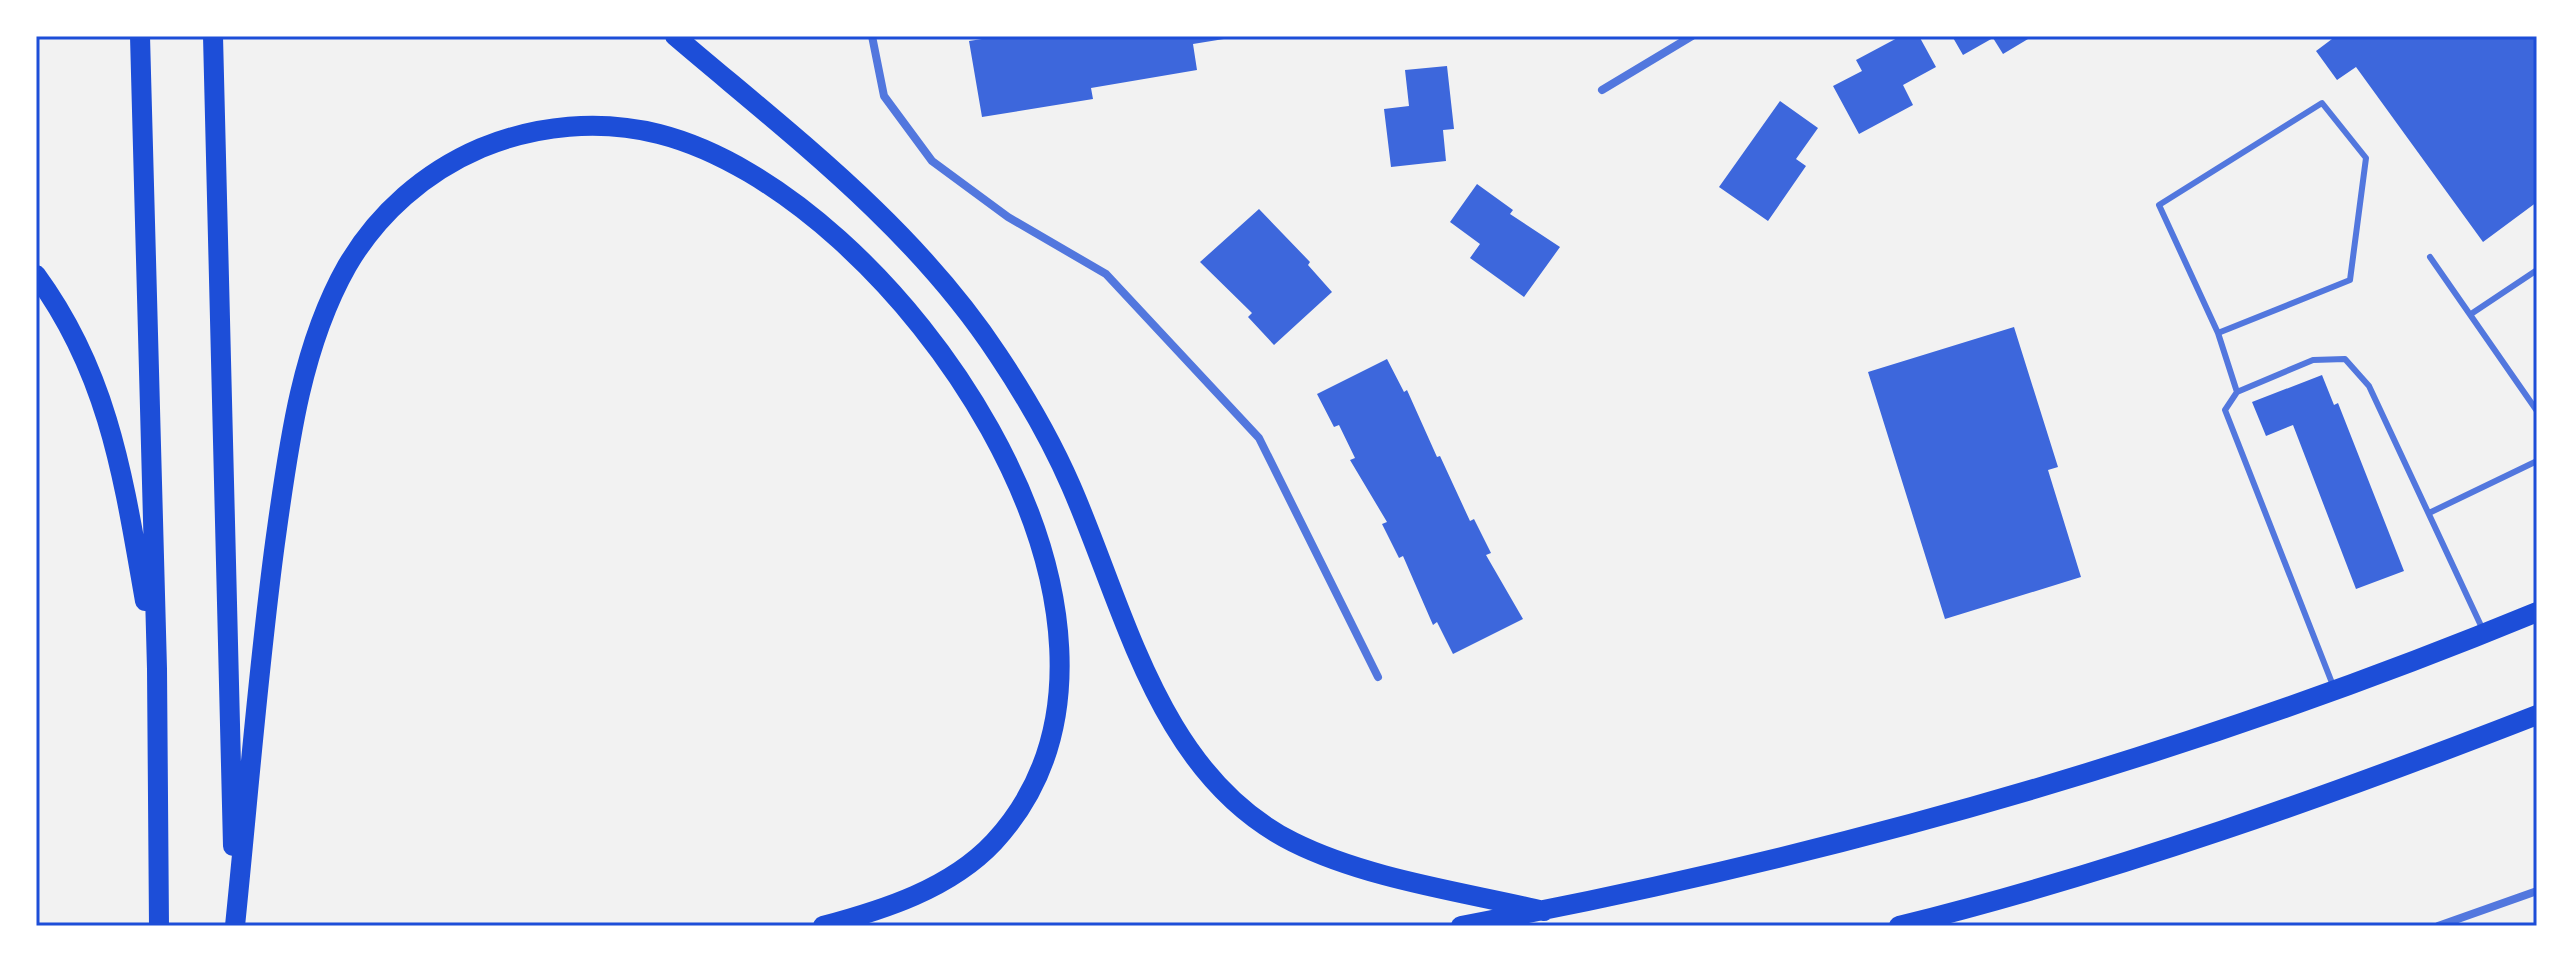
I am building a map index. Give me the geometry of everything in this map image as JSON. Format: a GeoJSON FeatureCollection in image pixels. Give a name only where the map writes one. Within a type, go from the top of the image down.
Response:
{"type":"FeatureCollection","features":[{"type":"Feature","properties":{"kind":"main road"},"geometry":{"type":"LineString","coordinates":[[140,36],[157,669],[159,926]]}},
{"type":"Feature","properties":{"kind":"main road"},"geometry":{"type":"LineString","coordinates":[[213,36],[235,926]]}},
{"type":"Feature","properties":{"kind":"main road"},"geometry":{"type":"LineString","coordinates":[[675,36],[880,212],[928,260],[967,309],[1050,442],[1171,722],[1189,751],[1226,794],[1264,826],[1322,855],[1544,911]]}},
{"type":"Feature","properties":{"kind":"main road"},"geometry":{"type":"LineString","coordinates":[[235,926],[282,492],[303,384],[336,288],[365,237],[387,212],[435,172],[465,155],[522,134],[590,126],[661,134],[726,159],[797,205],[884,282],[944,355],[971,396],[1016,484],[1047,571],[1061,648],[1061,684],[1057,719],[1033,788],[990,846],[961,869],[929,889],[890,906],[823,926]]}},
{"type":"Feature","properties":{"kind":"main road"},"geometry":{"type":"LineString","coordinates":[[36,275],[72,330],[110,421],[121,463],[157,669]]}},
{"type":"Feature","properties":{"kind":"main road"},"geometry":{"type":"LineString","coordinates":[[1461,926],[1544,911],[1798,855],[1978,807],[2199,739],[2335,692],[2537,612]]}},
{"type":"Feature","properties":{"kind":"main road"},"geometry":{"type":"LineString","coordinates":[[1903,925],[2248,821],[2537,715]]}},
{"type":"Feature","properties":{"kind":"street"},"geometry":{"type":"LineString","coordinates":[[872,36],[884,96],[932,161],[1008,217],[1106,274],[1259,438],[1378,677]]}},
{"type":"Feature","properties":{"kind":"street"},"geometry":{"type":"LineString","coordinates":[[1602,90],[1692,36]]}},
{"type":"Feature","properties":{"kind":"street"},"geometry":{"type":"LineString","coordinates":[[2438,926],[2537,891]]}},
{"type":"Feature","properties":{"kind":"lane"},"geometry":{"type":"LineString","coordinates":[[2218,333],[2350,280],[2366,158],[2322,103],[2159,205],[2218,333],[2237,392]]}},
{"type":"Feature","properties":{"kind":"lane"},"geometry":{"type":"LineString","coordinates":[[2430,257],[2537,411]]}},
{"type":"Feature","properties":{"kind":"lane"},"geometry":{"type":"LineString","coordinates":[[2471,314],[2537,270]]}},
{"type":"Feature","properties":{"kind":"lane"},"geometry":{"type":"LineString","coordinates":[[2335,692],[2225,410],[2237,392],[2313,360],[2345,359],[2369,386],[2485,634]]}},
{"type":"Feature","properties":{"kind":"lane"},"geometry":{"type":"LineString","coordinates":[[2429,513],[2537,461]]}},
{"type":"Feature","properties":{"kind":"building"},"geometry":{"type":"Polygon","coordinates":[[[1001,36],[1230,38],[1193,44],[1197,70],[1091,88],[1093,99],[982,117],[969,41],[1001,36]]]}},
{"type":"Feature","properties":{"kind":"building"},"geometry":{"type":"Polygon","coordinates":[[[1901,36],[1919,36],[1936,67],[1903,85],[1913,105],[1859,134],[1833,86],[1862,71],[1856,60],[1901,36]]]}},
{"type":"Feature","properties":{"kind":"building"},"geometry":{"type":"Polygon","coordinates":[[[1952,36],[2033,36],[2003,54],[1993,38],[1963,55],[1952,36]]]}},
{"type":"Feature","properties":{"kind":"building"},"geometry":{"type":"Polygon","coordinates":[[[2336,36],[2537,36],[2537,202],[2483,242],[2356,67],[2337,80],[2316,51],[2336,36]]]}},
{"type":"Feature","properties":{"kind":"building"},"geometry":{"type":"Polygon","coordinates":[[[1447,66],[1454,129],[1443,130],[1446,161],[1391,167],[1384,109],[1409,106],[1405,70],[1447,66]]]}},
{"type":"Feature","properties":{"kind":"building"},"geometry":{"type":"Polygon","coordinates":[[[1780,101],[1818,128],[1796,159],[1806,166],[1768,221],[1719,187],[1780,101]]]}},
{"type":"Feature","properties":{"kind":"building"},"geometry":{"type":"Polygon","coordinates":[[[1477,184],[1513,210],[1510,214],[1560,247],[1524,297],[1470,258],[1480,244],[1450,222],[1477,184]]]}},
{"type":"Feature","properties":{"kind":"building"},"geometry":{"type":"Polygon","coordinates":[[[1259,209],[1310,262],[1308,265],[1332,292],[1274,345],[1248,317],[1252,313],[1200,262],[1259,209]]]}},
{"type":"Feature","properties":{"kind":"building"},"geometry":{"type":"Polygon","coordinates":[[[2014,327],[2058,467],[2048,470],[2081,577],[1945,619],[1868,372],[2014,327]]]}},
{"type":"Feature","properties":{"kind":"building"},"geometry":{"type":"Polygon","coordinates":[[[1387,359],[1404,392],[1407,390],[1437,457],[1440,456],[1470,521],[1474,519],[1491,553],[1486,555],[1523,619],[1453,654],[1437,622],[1433,625],[1403,556],[1399,558],[1382,524],[1387,522],[1350,460],[1355,458],[1339,425],[1334,427],[1317,394],[1387,359]]]}},
{"type":"Feature","properties":{"kind":"building"},"geometry":{"type":"Polygon","coordinates":[[[2322,375],[2334,405],[2338,403],[2404,571],[2356,589],[2293,425],[2266,436],[2252,402],[2322,375]]]}}]}
